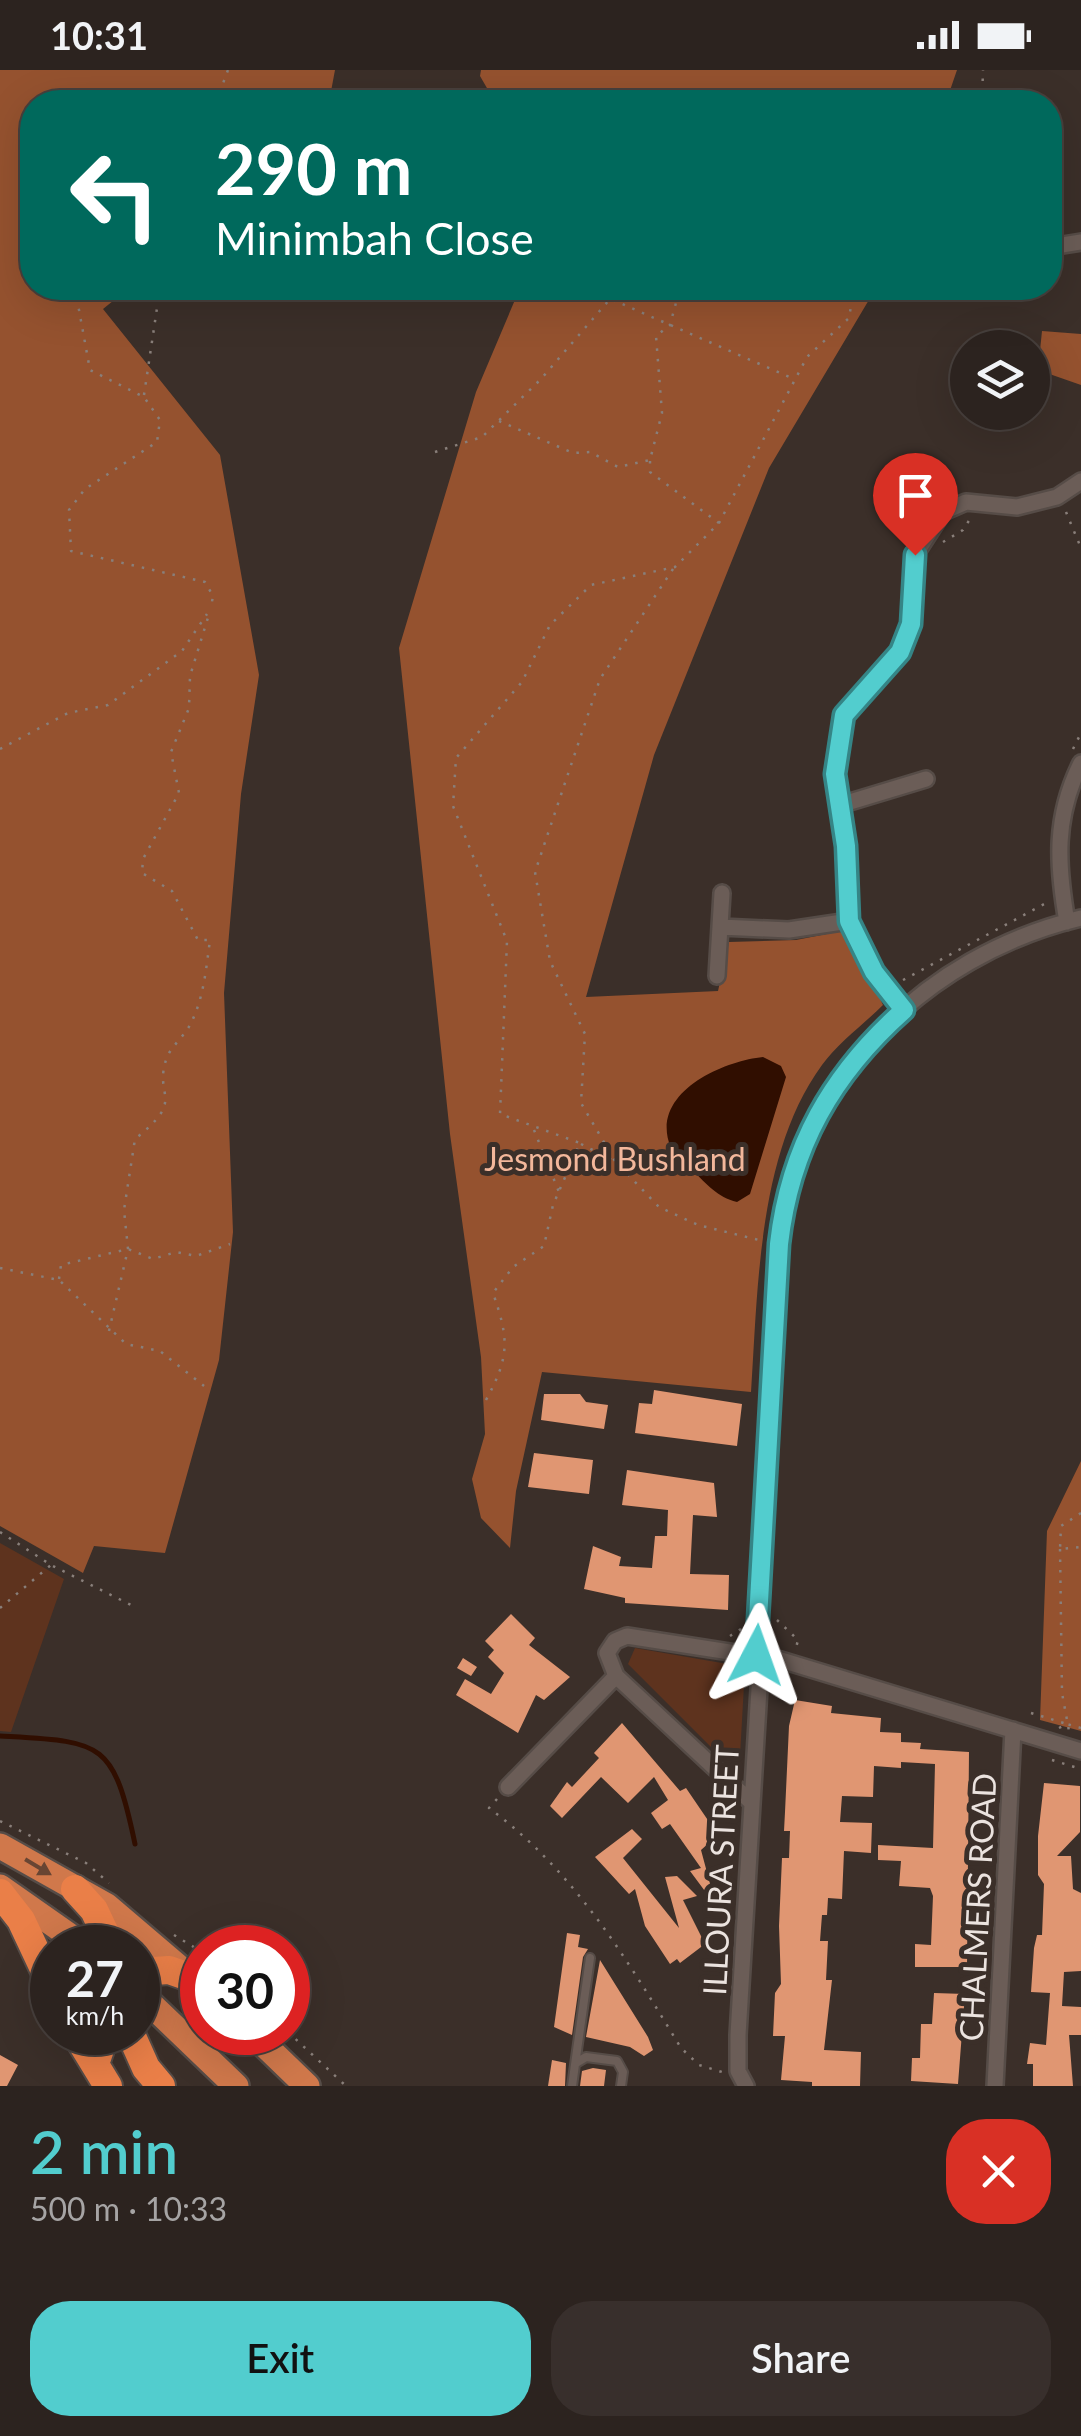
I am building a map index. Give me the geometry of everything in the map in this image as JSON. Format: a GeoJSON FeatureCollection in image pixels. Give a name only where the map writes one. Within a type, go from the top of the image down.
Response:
{"type":"FeatureCollection","features":[{"type":"Feature","properties":{"kind":"highway"},"geometry":{"type":"LineString","coordinates":[[0,1846],[107,1906],[180,1968]]}},
{"type":"Feature","properties":{"kind":"highway"},"geometry":{"type":"LineString","coordinates":[[75,1888],[101,1925]]}},
{"type":"Feature","properties":{"kind":"highway"},"geometry":{"type":"LineString","coordinates":[[0,1890],[52,1925]]}},
{"type":"Feature","properties":{"kind":"highway"},"geometry":{"type":"LineString","coordinates":[[0,1890],[30,1938]]}},
{"type":"Feature","properties":{"kind":"highway"},"geometry":{"type":"LineString","coordinates":[[160,2013],[236,2086]]}},
{"type":"Feature","properties":{"kind":"highway"},"geometry":{"type":"LineString","coordinates":[[140,2055],[161,2086]]}},
{"type":"Feature","properties":{"kind":"highway"},"geometry":{"type":"LineString","coordinates":[[275,2055],[307,2086]]}},
{"type":"Feature","properties":{"kind":"street"},"geometry":{"type":"LineString","coordinates":[[904,1010],[874,972],[849,921],[836,744],[844,715],[900,652],[911,624],[915,555],[943,512],[969,502],[1017,506],[1057,496],[1081,481]]}},
{"type":"Feature","properties":{"kind":"street"},"geometry":{"type":"LineString","coordinates":[[1074,920],[1057,848],[1065,799],[1081,763]]}},
{"type":"Feature","properties":{"kind":"street"},"geometry":{"type":"LineString","coordinates":[[840,805],[926,779]]}},
{"type":"Feature","properties":{"kind":"street"},"geometry":{"type":"LineString","coordinates":[[717,976],[722,893]]}},
{"type":"Feature","properties":{"kind":"street","name":"ILLOURA STREET"},"geometry":{"type":"LineString","coordinates":[[742,2079],[751,1802],[779,1244],[792,1173],[822,1103],[846,1066],[904,1010],[946,978],[1000,948],[1074,920]]}},
{"type":"Feature","properties":{"kind":"street"},"geometry":{"type":"LineString","coordinates":[[721,926],[789,930],[849,921]]}},
{"type":"Feature","properties":{"kind":"street"},"geometry":{"type":"LineString","coordinates":[[751,1802],[616,1676],[608,1653],[615,1641],[627,1636],[758,1656],[1081,1751]]}},
{"type":"Feature","properties":{"kind":"street"},"geometry":{"type":"LineString","coordinates":[[508,1787],[616,1676]]}},
{"type":"Feature","properties":{"kind":"street","name":"CHALMERS ROAD"},"geometry":{"type":"LineString","coordinates":[[996,2086],[1013,1730]]}},
{"type":"Feature","properties":{"kind":"lane"},"geometry":{"type":"LineString","coordinates":[[572,2086],[590,1958]]}},
{"type":"Feature","properties":{"kind":"lane"},"geometry":{"type":"LineString","coordinates":[[576,2063],[586,2056],[617,2061],[623,2072],[621,2086]]}},
{"type":"Feature","properties":{"kind":"path"},"geometry":{"type":"LineString","coordinates":[[77,300],[90,370],[144,396],[160,420],[157,442],[85,489],[68,510],[71,551],[205,582],[213,596],[190,676],[189,708],[171,752],[179,794],[142,859],[142,873],[172,891],[198,940],[210,940],[202,994],[189,1026],[167,1058],[168,1100],[156,1122],[135,1139],[124,1210],[128,1248],[109,1331]]}},
{"type":"Feature","properties":{"kind":"path"},"geometry":{"type":"LineString","coordinates":[[144,396],[158,300]]}},
{"type":"Feature","properties":{"kind":"path"},"geometry":{"type":"LineString","coordinates":[[435,452],[482,437],[609,300]]}},
{"type":"Feature","properties":{"kind":"path"},"geometry":{"type":"LineString","coordinates":[[612,300],[795,379]]}},
{"type":"Feature","properties":{"kind":"path"},"geometry":{"type":"LineString","coordinates":[[677,300],[670,325],[656,336],[662,414],[650,472],[718,523]]}},
{"type":"Feature","properties":{"kind":"path"},"geometry":{"type":"LineString","coordinates":[[779,1244],[698,1225],[659,1207],[614,1161],[581,1103],[585,1034],[550,961],[536,872],[600,679],[675,567],[718,523],[807,357],[849,318],[852,300]]}},
{"type":"Feature","properties":{"kind":"path"},"geometry":{"type":"LineString","coordinates":[[499,421],[573,453],[590,452],[618,467],[650,460]]}},
{"type":"Feature","properties":{"kind":"path"},"geometry":{"type":"LineString","coordinates":[[936,484],[964,490],[971,513],[963,530],[936,547]]}},
{"type":"Feature","properties":{"kind":"path"},"geometry":{"type":"LineString","coordinates":[[1064,508],[1081,548]]}},
{"type":"Feature","properties":{"kind":"path"},"geometry":{"type":"LineString","coordinates":[[614,1161],[580,1143],[500,1114],[507,941],[453,806],[456,758],[522,682],[550,625],[591,586],[675,567]]}},
{"type":"Feature","properties":{"kind":"path"},"geometry":{"type":"LineString","coordinates":[[0,749],[68,714],[108,705],[182,650],[210,610]]}},
{"type":"Feature","properties":{"kind":"path"},"geometry":{"type":"LineString","coordinates":[[897,978],[908,979],[980,935],[1042,909],[1049,892]]}},
{"type":"Feature","properties":{"kind":"path"},"geometry":{"type":"LineString","coordinates":[[533,1128],[559,1192]]}},
{"type":"Feature","properties":{"kind":"path"},"geometry":{"type":"LineString","coordinates":[[486,1400],[501,1373],[508,1336],[493,1293],[513,1267],[544,1246],[559,1192],[580,1143]]}},
{"type":"Feature","properties":{"kind":"path"},"geometry":{"type":"LineString","coordinates":[[59,1280],[61,1265],[128,1248],[153,1259],[176,1252],[196,1256],[230,1244]]}},
{"type":"Feature","properties":{"kind":"path"},"geometry":{"type":"LineString","coordinates":[[0,1268],[59,1280],[126,1344],[160,1351],[204,1386]]}},
{"type":"Feature","properties":{"kind":"path"},"geometry":{"type":"LineString","coordinates":[[1068,1731],[1062,1694],[1061,1526],[1081,1512]]}},
{"type":"Feature","properties":{"kind":"path"},"geometry":{"type":"LineString","coordinates":[[0,1532],[52,1565],[133,1606]]}},
{"type":"Feature","properties":{"kind":"path"},"geometry":{"type":"LineString","coordinates":[[1060,1550],[1081,1547]]}},
{"type":"Feature","properties":{"kind":"path"},"geometry":{"type":"LineString","coordinates":[[0,1608],[52,1565]]}},
{"type":"Feature","properties":{"kind":"path"},"geometry":{"type":"LineString","coordinates":[[776,1620],[798,1640],[796,1649]]}},
{"type":"Feature","properties":{"kind":"path"},"geometry":{"type":"LineString","coordinates":[[1031,1713],[1081,1728]]}},
{"type":"Feature","properties":{"kind":"path"},"geometry":{"type":"LineString","coordinates":[[1058,1728],[1067,1724]]}},
{"type":"Feature","properties":{"kind":"path"},"geometry":{"type":"LineString","coordinates":[[1050,1758],[1081,1769]]}},
{"type":"Feature","properties":{"kind":"path"},"geometry":{"type":"LineString","coordinates":[[489,1808],[549,1858],[588,1902],[681,2048],[715,2073],[742,2079]]}},
{"type":"Feature","properties":{"kind":"path"},"geometry":{"type":"LineString","coordinates":[[310,2052],[346,2086]]}},
{"type":"Feature","properties":{"kind":"shaded area"},"geometry":{"type":"Polygon","coordinates":[[[763,1057],[781,1066],[786,1077],[750,1194],[737,1202],[713,1190],[671,1148],[667,1129],[670,1112],[679,1097],[710,1073],[763,1057]]]}},
{"type":"Feature","properties":{"kind":"shaded area"},"geometry":{"type":"Polygon","coordinates":[[[0,1543],[64,1579],[11,1732],[0,1731],[0,1543]]]}},
{"type":"Feature","properties":{"kind":"shaded area"},"geometry":{"type":"Polygon","coordinates":[[[635,1648],[745,1667],[740,1756],[717,1753],[628,1664],[635,1648]]]}},
{"type":"Feature","properties":{"kind":"green space"},"geometry":{"type":"Polygon","coordinates":[[[0,70],[335,70],[331,90],[20,90],[20,300],[114,300],[103,309],[220,455],[259,675],[241,794],[224,993],[233,1232],[219,1360],[165,1553],[94,1546],[83,1573],[0,1526],[0,70]]]}},
{"type":"Feature","properties":{"kind":"green space"},"geometry":{"type":"Polygon","coordinates":[[[481,70],[957,70],[950,90],[488,90],[481,70]]]}},
{"type":"Feature","properties":{"kind":"green space","name":"Jesmond Bushland"},"geometry":{"type":"Polygon","coordinates":[[[515,300],[869,300],[769,468],[654,755],[586,997],[718,991],[729,942],[796,940],[847,930],[883,1005],[822,1065],[785,1138],[765,1222],[751,1392],[542,1372],[516,1491],[510,1548],[481,1518],[472,1479],[485,1434],[481,1357],[450,1134],[399,648],[476,392],[515,300]]]}},
{"type":"Feature","properties":{"kind":"green space"},"geometry":{"type":"Polygon","coordinates":[[[1050,332],[1081,334],[1081,385],[1050,374],[1050,332]]]}},
{"type":"Feature","properties":{"kind":"green space"},"geometry":{"type":"Polygon","coordinates":[[[1081,1461],[1081,1731],[1040,1720],[1047,1531],[1081,1461]]]}},
{"type":"Feature","properties":{"kind":"building"},"geometry":{"type":"Polygon","coordinates":[[[654,1390],[742,1404],[737,1446],[635,1433],[639,1403],[652,1404],[654,1390]]]}},
{"type":"Feature","properties":{"kind":"building"},"geometry":{"type":"Polygon","coordinates":[[[544,1394],[580,1394],[586,1402],[608,1405],[604,1429],[541,1420],[544,1394]]]}},
{"type":"Feature","properties":{"kind":"building"},"geometry":{"type":"Polygon","coordinates":[[[534,1453],[593,1460],[589,1494],[528,1487],[534,1453]]]}},
{"type":"Feature","properties":{"kind":"building"},"geometry":{"type":"Polygon","coordinates":[[[627,1470],[714,1483],[717,1517],[693,1515],[690,1574],[729,1575],[728,1610],[625,1603],[625,1598],[584,1589],[593,1546],[621,1557],[619,1566],[652,1568],[655,1536],[667,1536],[668,1510],[622,1505],[627,1470]]]}},
{"type":"Feature","properties":{"kind":"building"},"geometry":{"type":"Polygon","coordinates":[[[511,1614],[535,1638],[529,1645],[570,1677],[544,1700],[536,1695],[518,1733],[456,1695],[465,1679],[491,1694],[504,1673],[488,1657],[494,1650],[485,1641],[511,1614]]]}},
{"type":"Feature","properties":{"kind":"building"},"geometry":{"type":"Polygon","coordinates":[[[463,1658],[477,1667],[471,1676],[457,1668],[463,1658]]]}},
{"type":"Feature","properties":{"kind":"building"},"geometry":{"type":"Polygon","coordinates":[[[795,1700],[832,1706],[831,1713],[881,1718],[880,1732],[901,1733],[901,1742],[921,1743],[920,1749],[969,1752],[967,1967],[915,1967],[915,1944],[931,1945],[933,1896],[930,1888],[899,1886],[901,1861],[878,1860],[878,1845],[933,1848],[935,1764],[901,1762],[901,1768],[874,1766],[873,1797],[842,1796],[840,1822],[872,1823],[871,1853],[844,1851],[842,1899],[828,1898],[827,1915],[822,1915],[820,1941],[828,1941],[826,1980],[832,1980],[824,2050],[861,2052],[860,2086],[812,2086],[812,2082],[781,2080],[785,2036],[773,2036],[775,1993],[781,1984],[782,1858],[789,1858],[790,1831],[784,1831],[789,1726],[795,1700]]]}},
{"type":"Feature","properties":{"kind":"building"},"geometry":{"type":"Polygon","coordinates":[[[622,1723],[680,1791],[686,1788],[718,1835],[701,1850],[716,1906],[690,1871],[701,1868],[670,1824],[662,1829],[651,1813],[668,1800],[654,1777],[628,1803],[601,1777],[562,1818],[550,1806],[567,1782],[572,1787],[599,1758],[594,1753],[622,1723]]]}},
{"type":"Feature","properties":{"kind":"building"},"geometry":{"type":"Polygon","coordinates":[[[1044,1783],[1080,1786],[1080,1832],[1057,1856],[1071,1856],[1073,1889],[1081,1893],[1081,1971],[1064,1972],[1062,2006],[1081,2007],[1081,2035],[1069,2035],[1073,2086],[1033,2086],[1033,2064],[1027,2064],[1030,2043],[1046,2045],[1050,1993],[1031,1992],[1034,1948],[1037,1935],[1042,1935],[1044,1884],[1038,1875],[1038,1836],[1044,1783]]]}},
{"type":"Feature","properties":{"kind":"building"},"geometry":{"type":"Polygon","coordinates":[[[632,1829],[642,1839],[623,1858],[679,1928],[665,1877],[677,1876],[697,1896],[683,1900],[705,1944],[680,1963],[677,1959],[670,1964],[645,1926],[635,1889],[629,1894],[595,1857],[632,1829]]]}},
{"type":"Feature","properties":{"kind":"building"},"geometry":{"type":"Polygon","coordinates":[[[567,1933],[580,1935],[578,1947],[588,1949],[583,1957],[572,2035],[554,2027],[567,1933]]]}},
{"type":"Feature","properties":{"kind":"building"},"geometry":{"type":"Polygon","coordinates":[[[600,1960],[648,2037],[653,2050],[644,2056],[630,2047],[586,2037],[600,1960]]]}},
{"type":"Feature","properties":{"kind":"building"},"geometry":{"type":"Polygon","coordinates":[[[934,1993],[965,1994],[958,2084],[911,2081],[912,2058],[920,2058],[921,2024],[932,2024],[934,1993]]]}},
{"type":"Feature","properties":{"kind":"building"},"geometry":{"type":"Polygon","coordinates":[[[0,2055],[18,2065],[7,2086],[0,2086],[0,2055]]]}},
{"type":"Feature","properties":{"kind":"building"},"geometry":{"type":"Polygon","coordinates":[[[552,2060],[566,2063],[565,2086],[548,2086],[552,2060]]]}},
{"type":"Feature","properties":{"kind":"building"},"geometry":{"type":"Polygon","coordinates":[[[606,2070],[604,2086],[580,2086],[582,2071],[606,2070]]]}},
{"type":"Feature","properties":{"kind":"waterway"},"geometry":{"type":"LineString","coordinates":[[0,1736],[61,1741],[98,1753],[110,1765],[119,1784],[135,1844]]}},
{"type":"Feature","properties":{"kind":"route"},"geometry":{"type":"LineString","coordinates":[[756,1655],[779,1244],[786,1193],[800,1149],[822,1103],[846,1066],[904,1010],[874,972],[849,921],[844,888],[846,846],[835,774],[836,744],[844,715],[900,652],[911,624],[915,555]]}}]}
